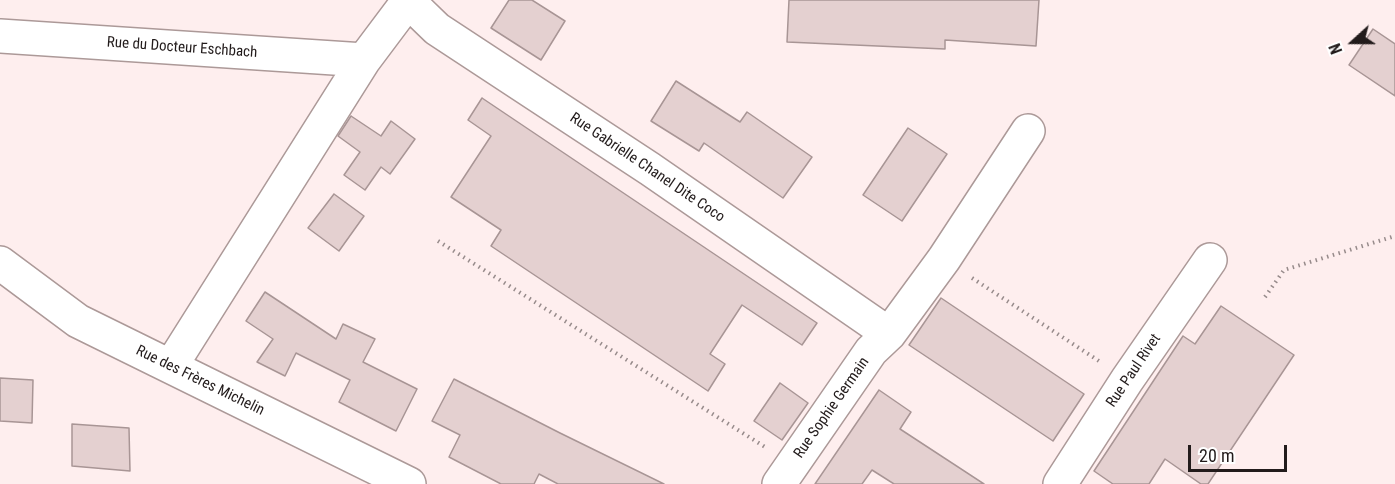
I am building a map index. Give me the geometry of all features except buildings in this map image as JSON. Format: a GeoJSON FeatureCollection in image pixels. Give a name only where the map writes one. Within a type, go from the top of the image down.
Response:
{"type":"FeatureCollection","features":[{"type":"Feature","properties":{"kind":"street"},"geometry":{"type":"LineString","coordinates":[[171,366],[364,60],[408,0]]}},
{"type":"Feature","properties":{"kind":"street","name":"Rue Gabrielle Chanel Dite Coco"},"geometry":{"type":"LineString","coordinates":[[408,0],[437,29],[650,169],[889,334]]}},
{"type":"Feature","properties":{"kind":"street","name":"Rue du Docteur Eschbach"},"geometry":{"type":"LineString","coordinates":[[0,36],[364,60]]}},
{"type":"Feature","properties":{"kind":"street","name":"Rue Sophie Germain"},"geometry":{"type":"LineString","coordinates":[[785,475],[871,351],[889,334],[944,259],[1028,131]]}},
{"type":"Feature","properties":{"kind":"street","name":"Rue Paul Rivet"},"geometry":{"type":"LineString","coordinates":[[1060,484],[1127,380],[1210,260]]}},
{"type":"Feature","properties":{"kind":"street","name":"Rue des Frères Michelin"},"geometry":{"type":"LineString","coordinates":[[0,263],[78,321],[409,484]]}},
{"type":"Feature","properties":{"kind":"path"},"geometry":{"type":"LineString","coordinates":[[1265,297],[1284,270],[1395,236]]}},
{"type":"Feature","properties":{"kind":"path"},"geometry":{"type":"LineString","coordinates":[[438,240],[785,475]]}},
{"type":"Feature","properties":{"kind":"path"},"geometry":{"type":"LineString","coordinates":[[944,259],[1127,380]]}}]}
